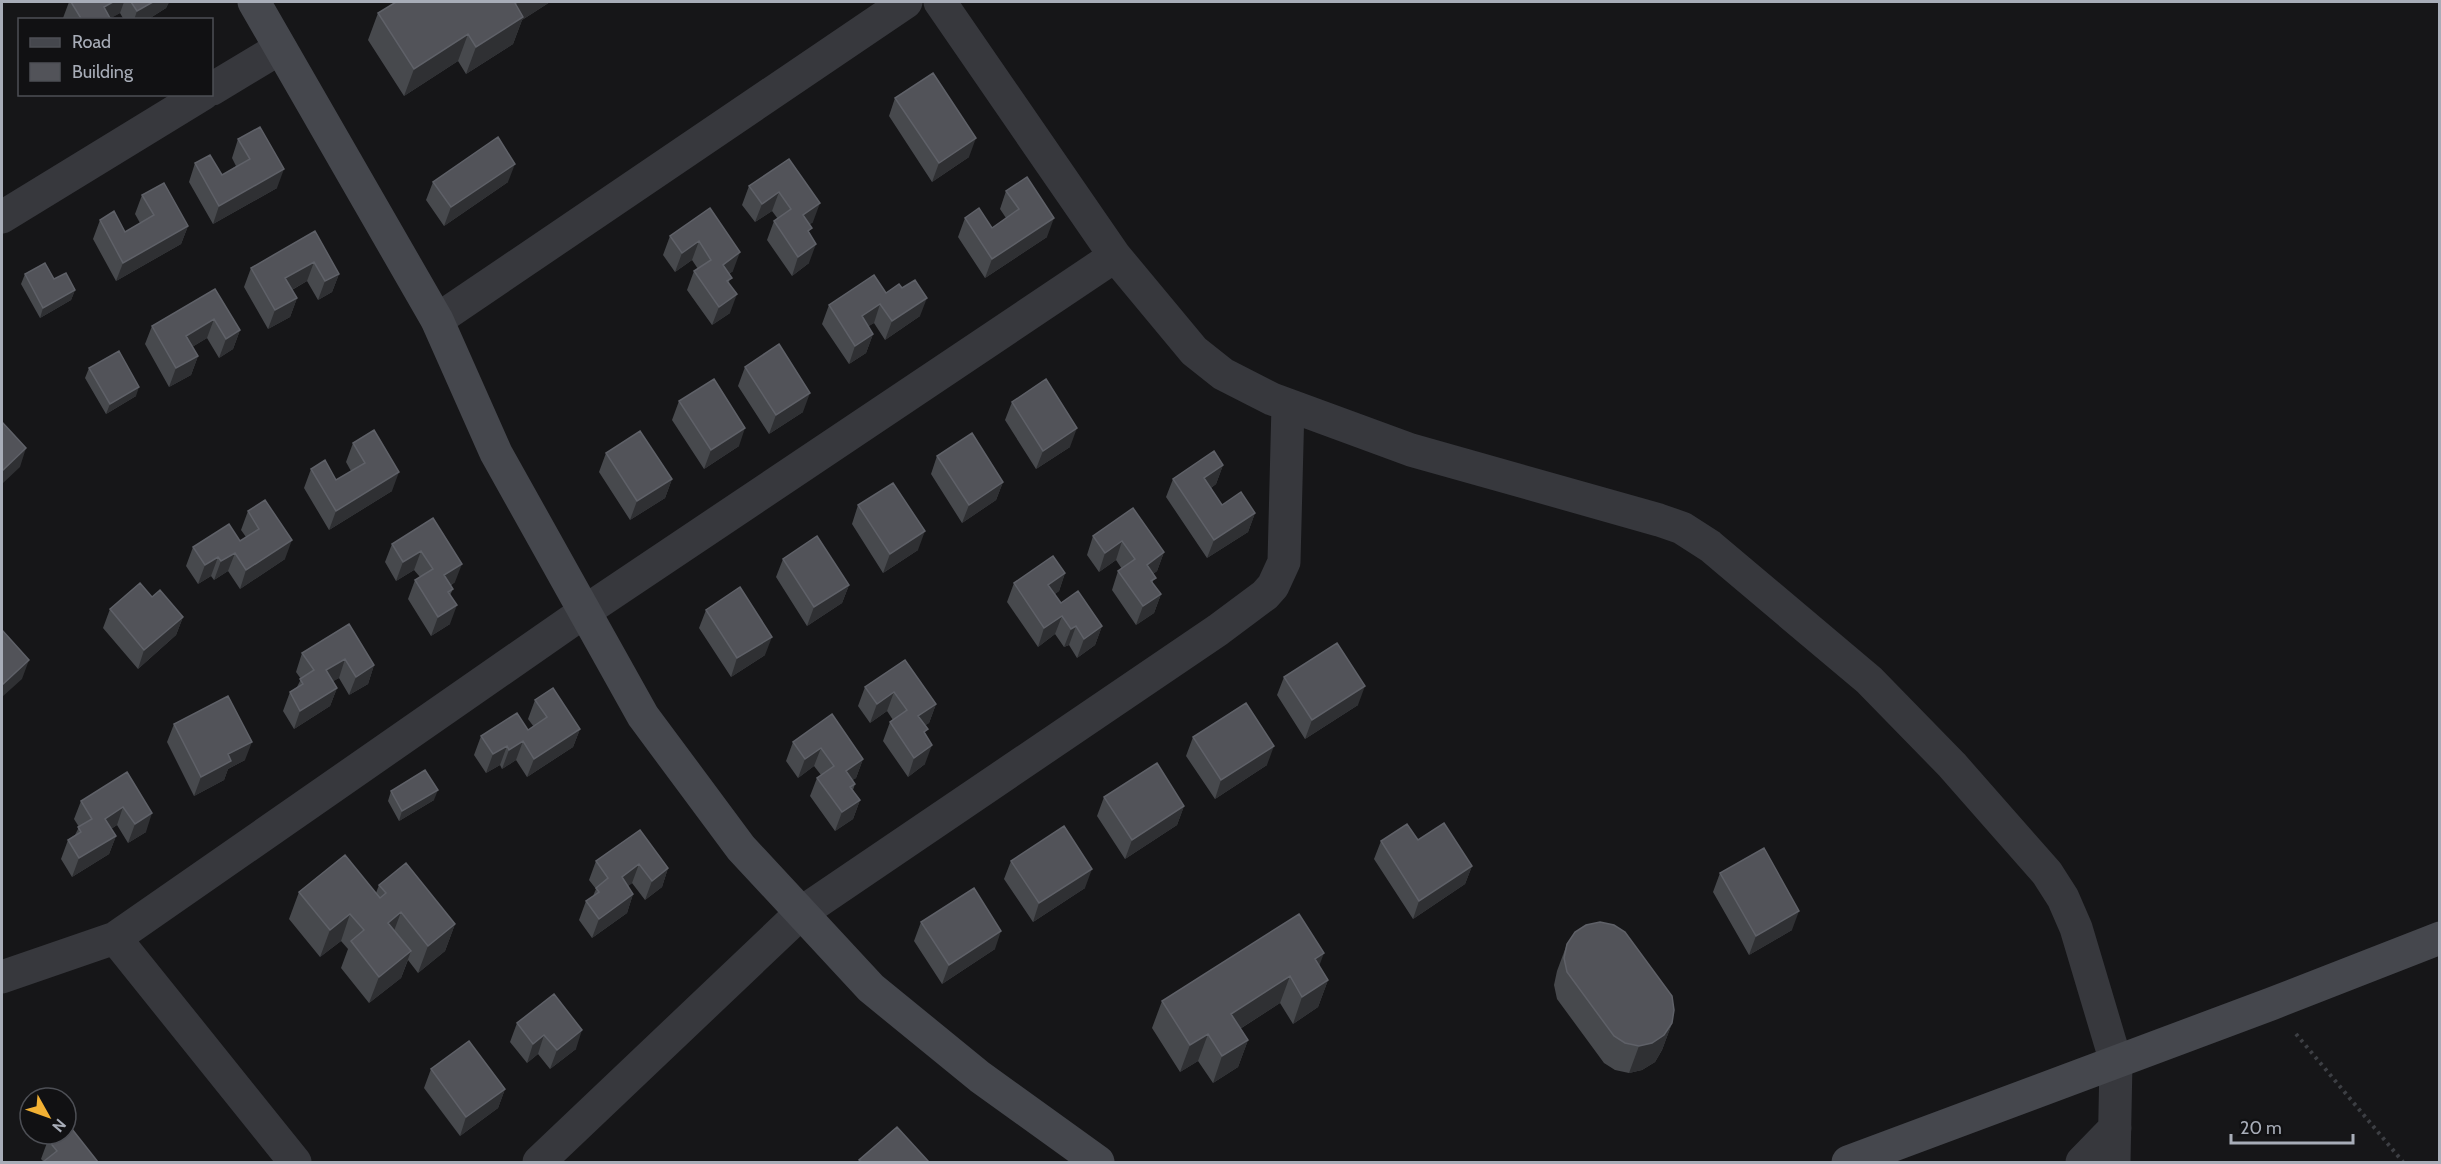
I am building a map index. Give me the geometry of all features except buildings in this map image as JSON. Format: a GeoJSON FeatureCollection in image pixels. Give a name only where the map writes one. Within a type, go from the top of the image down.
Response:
{"type":"FeatureCollection","features":[{"type":"Feature","properties":{"kind":"street"},"geometry":{"type":"LineString","coordinates":[[254,2],[437,320],[496,453],[643,716],[741,848],[871,988],[980,1077],[1098,1162]]}},
{"type":"Feature","properties":{"kind":"street"},"geometry":{"type":"LineString","coordinates":[[437,320],[906,2]]}},
{"type":"Feature","properties":{"kind":"street"},"geometry":{"type":"LineString","coordinates":[[940,2],[1115,256],[1194,351],[1223,374],[1272,399],[1410,450],[1682,528],[1710,546],[1869,680],[1952,765],[2047,873],[2063,898],[2076,928],[2116,1062],[2114,1162]]}},
{"type":"Feature","properties":{"kind":"street"},"geometry":{"type":"LineString","coordinates":[[213,89],[280,48]]}},
{"type":"Feature","properties":{"kind":"street"},"geometry":{"type":"LineString","coordinates":[[2,218],[200,96]]}},
{"type":"Feature","properties":{"kind":"street"},"geometry":{"type":"LineString","coordinates":[[2,977],[115,939],[584,612],[1115,256]]}},
{"type":"Feature","properties":{"kind":"street"},"geometry":{"type":"LineString","coordinates":[[539,1162],[801,913],[1218,630],[1269,591],[1279,577],[1284,562],[1288,405]]}},
{"type":"Feature","properties":{"kind":"street"},"geometry":{"type":"LineString","coordinates":[[1848,1162],[2271,1004],[2439,938]]}},
{"type":"Feature","properties":{"kind":"street"},"geometry":{"type":"LineString","coordinates":[[115,939],[295,1162]]}},
{"type":"Feature","properties":{"kind":"street"},"geometry":{"type":"LineString","coordinates":[[2082,1162],[2115,1128]]}},
{"type":"Feature","properties":{"kind":"path"},"geometry":{"type":"LineString","coordinates":[[2271,1004],[2403,1162]]}}]}
